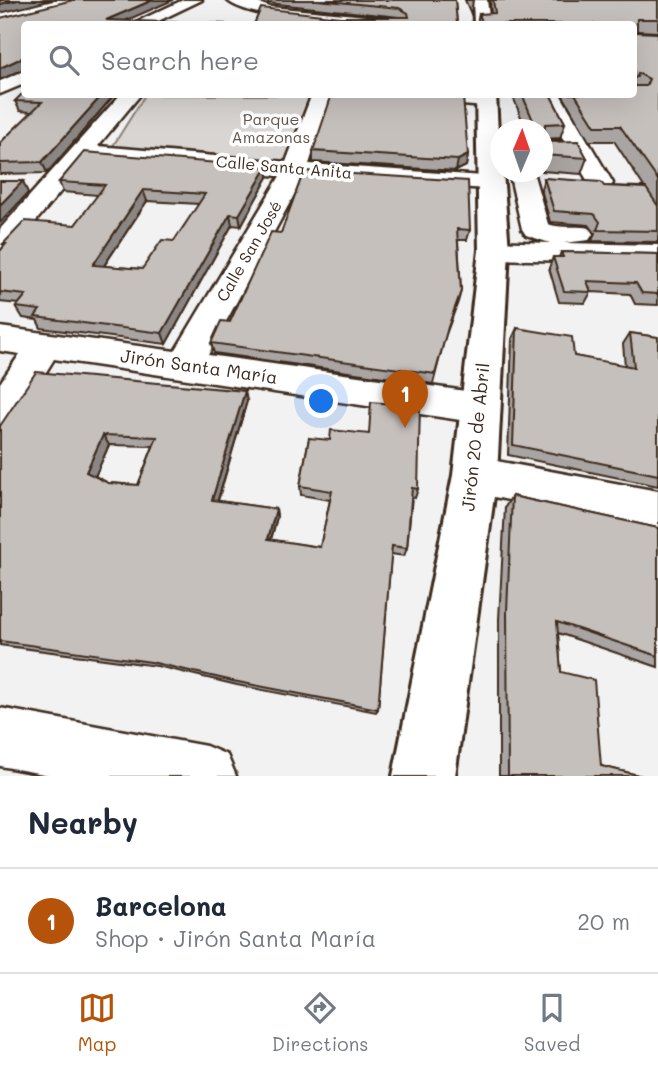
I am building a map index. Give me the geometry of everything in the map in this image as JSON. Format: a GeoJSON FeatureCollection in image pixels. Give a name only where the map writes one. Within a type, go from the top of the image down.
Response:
{"type":"FeatureCollection","features":[{"type":"Feature","properties":{"kind":"main road"},"geometry":{"type":"LineString","coordinates":[[480,0],[482,21]]}},
{"type":"Feature","properties":{"kind":"main road","name":"Jirón 20 de Abril"},"geometry":{"type":"LineString","coordinates":[[486,98],[495,119]]}},
{"type":"Feature","properties":{"kind":"main road","name":"Jirón 20 de Abril"},"geometry":{"type":"LineString","coordinates":[[424,776],[475,475],[494,250],[519,182]]}},
{"type":"Feature","properties":{"kind":"street"},"geometry":{"type":"LineString","coordinates":[[3,18],[63,0]]}},
{"type":"Feature","properties":{"kind":"street"},"geometry":{"type":"LineString","coordinates":[[3,18],[81,0]]}},
{"type":"Feature","properties":{"kind":"street"},"geometry":{"type":"LineString","coordinates":[[147,21],[195,0]]}},
{"type":"Feature","properties":{"kind":"street"},"geometry":{"type":"LineString","coordinates":[[234,0],[268,11],[332,21],[332,0]]}},
{"type":"Feature","properties":{"kind":"street"},"geometry":{"type":"LineString","coordinates":[[2,86],[21,78]]}},
{"type":"Feature","properties":{"kind":"street"},"geometry":{"type":"LineString","coordinates":[[0,247],[129,98]]}},
{"type":"Feature","properties":{"kind":"street","name":"Calle San José"},"geometry":{"type":"LineString","coordinates":[[185,365],[295,170],[321,98]]}},
{"type":"Feature","properties":{"kind":"street"},"geometry":{"type":"LineString","coordinates":[[552,98],[601,183],[575,181]]}},
{"type":"Feature","properties":{"kind":"street"},"geometry":{"type":"LineString","coordinates":[[553,148],[579,148]]}},
{"type":"Feature","properties":{"kind":"street","name":"Calle Santa Anita"},"geometry":{"type":"LineString","coordinates":[[79,153],[159,156],[295,170],[490,177]]}},
{"type":"Feature","properties":{"kind":"street"},"geometry":{"type":"LineString","coordinates":[[521,182],[536,229],[553,234],[619,234]]}},
{"type":"Feature","properties":{"kind":"street"},"geometry":{"type":"LineString","coordinates":[[27,183],[54,183]]}},
{"type":"Feature","properties":{"kind":"street"},"geometry":{"type":"LineString","coordinates":[[494,250],[658,254]]}},
{"type":"Feature","properties":{"kind":"street","name":"Jirón Santa María"},"geometry":{"type":"LineString","coordinates":[[0,339],[481,408]]}},
{"type":"Feature","properties":{"kind":"street"},"geometry":{"type":"LineString","coordinates":[[0,413],[45,345]]}},
{"type":"Feature","properties":{"kind":"street"},"geometry":{"type":"LineString","coordinates":[[475,475],[658,511]]}},
{"type":"Feature","properties":{"kind":"street"},"geometry":{"type":"LineString","coordinates":[[0,737],[206,776]]}},
{"type":"Feature","properties":{"kind":"green space","name":"Parque Amazonas"},"geometry":{"type":"Polygon","coordinates":[[[143,98],[318,98],[296,164],[111,149],[143,98]]]}},
{"type":"Feature","properties":{"kind":"building"},"geometry":{"type":"Polygon","coordinates":[[[0,0],[17,0],[0,4],[0,0]]]}},
{"type":"Feature","properties":{"kind":"building"},"geometry":{"type":"Polygon","coordinates":[[[73,0],[153,0],[106,20],[136,21],[21,21],[21,58],[0,68],[0,18],[73,0]]]}},
{"type":"Feature","properties":{"kind":"building"},"geometry":{"type":"Polygon","coordinates":[[[317,0],[455,0],[457,21],[255,21],[261,8],[340,17],[409,17],[408,13],[399,8],[317,0]]]}},
{"type":"Feature","properties":{"kind":"building"},"geometry":{"type":"Polygon","coordinates":[[[493,0],[658,0],[658,19],[637,21],[482,21],[479,14],[495,13],[493,0]]]}},
{"type":"Feature","properties":{"kind":"building"},"geometry":{"type":"Polygon","coordinates":[[[637,32],[658,33],[658,180],[620,126],[595,126],[578,98],[637,98],[637,86],[646,86],[649,79],[638,73],[637,77],[637,32]]]}},
{"type":"Feature","properties":{"kind":"building"},"geometry":{"type":"Polygon","coordinates":[[[21,95],[21,98],[99,98],[42,162],[0,163],[0,143],[42,102],[15,101],[21,95]]]}},
{"type":"Feature","properties":{"kind":"building"},"geometry":{"type":"Polygon","coordinates":[[[331,98],[463,98],[468,155],[458,160],[313,151],[331,98]]]}},
{"type":"Feature","properties":{"kind":"building"},"geometry":{"type":"Polygon","coordinates":[[[524,98],[552,98],[565,123],[553,124],[553,119],[532,119],[524,98]]]}},
{"type":"Feature","properties":{"kind":"building"},"geometry":{"type":"Polygon","coordinates":[[[578,141],[587,158],[553,156],[553,142],[578,141]]]}},
{"type":"Feature","properties":{"kind":"building"},"geometry":{"type":"Polygon","coordinates":[[[84,152],[267,167],[239,215],[230,214],[162,333],[35,317],[40,310],[16,307],[26,295],[0,292],[0,251],[6,244],[3,244],[25,221],[75,225],[105,185],[59,182],[84,152]],[[143,190],[93,265],[142,269],[162,240],[174,241],[205,194],[143,190]]]}},
{"type":"Feature","properties":{"kind":"building"},"geometry":{"type":"Polygon","coordinates":[[[304,171],[468,181],[470,230],[457,229],[461,291],[435,374],[211,343],[221,321],[230,322],[271,232],[281,233],[304,171]]]}},
{"type":"Feature","properties":{"kind":"building"},"geometry":{"type":"Polygon","coordinates":[[[553,179],[601,182],[604,186],[646,188],[658,206],[658,231],[597,230],[600,222],[594,214],[554,211],[545,182],[553,182],[553,179]]]}},
{"type":"Feature","properties":{"kind":"building"},"geometry":{"type":"Polygon","coordinates":[[[0,181],[23,181],[0,205],[0,181]]]}},
{"type":"Feature","properties":{"kind":"building"},"geometry":{"type":"Polygon","coordinates":[[[561,252],[658,254],[658,294],[642,293],[636,283],[587,281],[591,292],[564,291],[553,257],[563,257],[561,252]]]}},
{"type":"Feature","properties":{"kind":"building"},"geometry":{"type":"Polygon","coordinates":[[[517,328],[572,337],[574,356],[634,367],[630,333],[658,337],[658,475],[513,445],[517,328]]]}},
{"type":"Feature","properties":{"kind":"building"},"geometry":{"type":"Polygon","coordinates":[[[36,372],[245,391],[212,500],[276,509],[268,539],[320,547],[332,491],[300,486],[309,438],[330,440],[331,430],[369,434],[371,402],[420,406],[418,489],[412,488],[407,548],[392,546],[378,709],[151,662],[0,641],[0,426],[36,372]],[[103,435],[86,472],[108,483],[138,485],[157,437],[103,435]]]}},
{"type":"Feature","properties":{"kind":"building"},"geometry":{"type":"Polygon","coordinates":[[[512,496],[658,528],[658,656],[557,622],[561,672],[594,680],[601,766],[642,776],[508,776],[507,611],[512,496]]]}},
{"type":"Feature","properties":{"kind":"place","name":"Barcelona"},"geometry":{"type":"Point","coordinates":[405,428]}}]}
